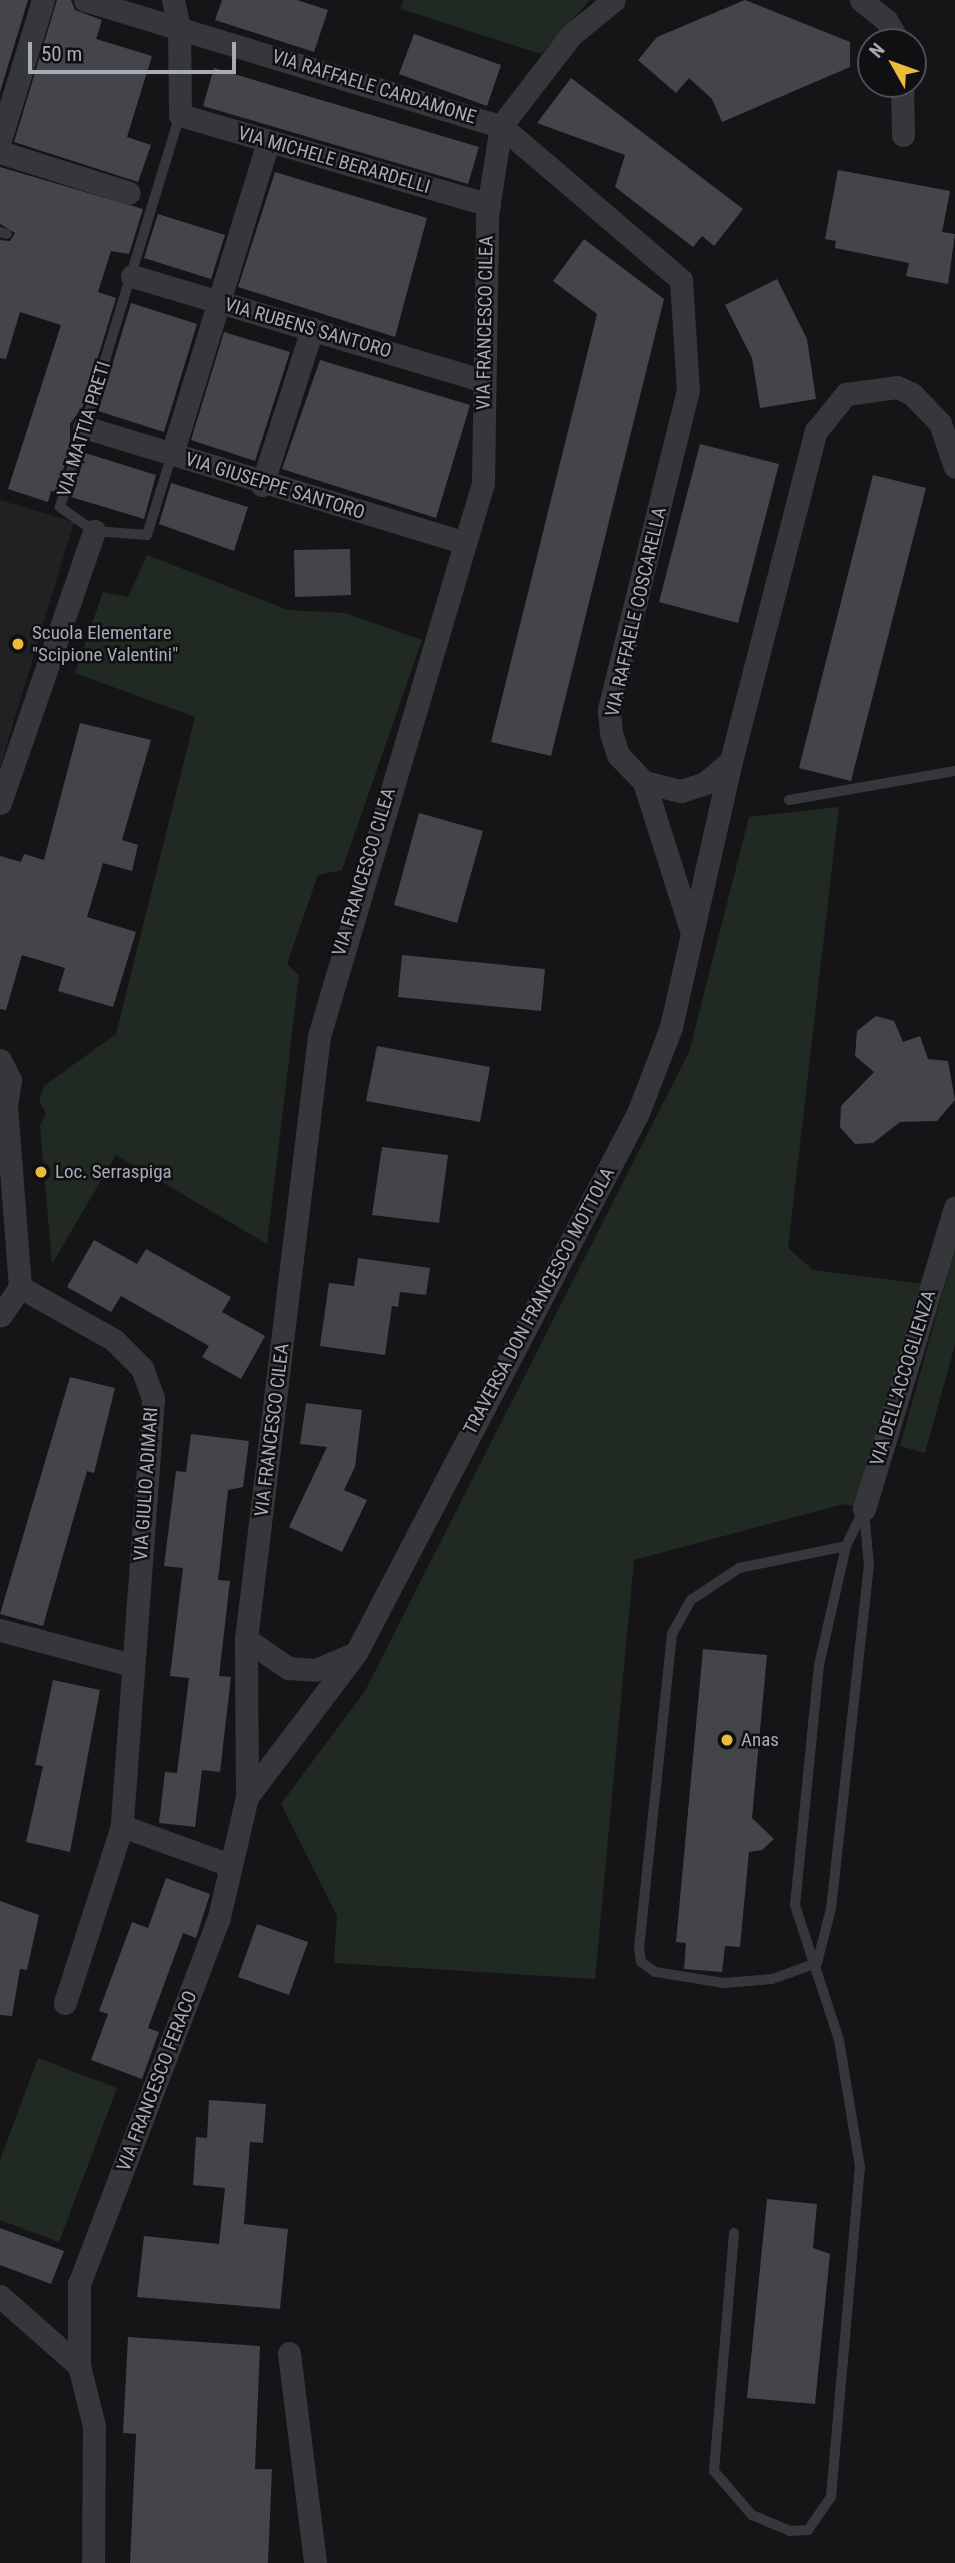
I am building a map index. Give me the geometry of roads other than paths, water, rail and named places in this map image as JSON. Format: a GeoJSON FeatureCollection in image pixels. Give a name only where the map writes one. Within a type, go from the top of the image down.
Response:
{"type":"FeatureCollection","features":[{"type":"Feature","properties":{"kind":"street"},"geometry":{"type":"LineString","coordinates":[[0,140],[43,0]]}},
{"type":"Feature","properties":{"kind":"street","name":"VIA RAFFAELE CARDAMONE"},"geometry":{"type":"LineString","coordinates":[[85,0],[501,126]]}},
{"type":"Feature","properties":{"kind":"street"},"geometry":{"type":"LineString","coordinates":[[173,0],[179,28],[180,115]]}},
{"type":"Feature","properties":{"kind":"street","name":"VIA FRANCESCO CILEA"},"geometry":{"type":"LineString","coordinates":[[247,1797],[246,1639],[319,1036],[483,483],[489,205],[501,126],[571,35],[614,0]]}},
{"type":"Feature","properties":{"kind":"street"},"geometry":{"type":"LineString","coordinates":[[861,0],[886,20],[891,28]]}},
{"type":"Feature","properties":{"kind":"street"},"geometry":{"type":"LineString","coordinates":[[902,98],[903,135]]}},
{"type":"Feature","properties":{"kind":"street","name":"VIA MICHELE BERARDELLI"},"geometry":{"type":"LineString","coordinates":[[180,115],[489,205]]}},
{"type":"Feature","properties":{"kind":"street","name":"VIA RAFFAELE COSCARELLA"},"geometry":{"type":"LineString","coordinates":[[501,126],[681,280],[688,390],[609,710],[618,755],[643,782]]}},
{"type":"Feature","properties":{"kind":"street"},"geometry":{"type":"LineString","coordinates":[[172,454],[268,142]]}},
{"type":"Feature","properties":{"kind":"street"},"geometry":{"type":"LineString","coordinates":[[0,152],[129,193]]}},
{"type":"Feature","properties":{"kind":"street","name":"VIA RUBENS SANTORO"},"geometry":{"type":"LineString","coordinates":[[132,276],[484,381]]}},
{"type":"Feature","properties":{"kind":"street"},"geometry":{"type":"LineString","coordinates":[[262,485],[312,329]]}},
{"type":"Feature","properties":{"kind":"street"},"geometry":{"type":"LineString","coordinates":[[691,930],[643,782],[681,790],[705,783],[731,761],[816,431],[829,410],[861,389],[897,387],[912,394],[940,423],[955,467]]}},
{"type":"Feature","properties":{"kind":"street","name":"VIA GIUSEPPE SANTORO"},"geometry":{"type":"LineString","coordinates":[[84,428],[262,485],[465,543]]}},
{"type":"Feature","properties":{"kind":"street"},"geometry":{"type":"LineString","coordinates":[[0,803],[94,531]]}},
{"type":"Feature","properties":{"kind":"street","name":"TRAVERSA DON FRANCESCO MOTTOLA"},"geometry":{"type":"LineString","coordinates":[[247,1797],[355,1653],[638,1113],[671,1027],[731,761]]}},
{"type":"Feature","properties":{"kind":"street"},"geometry":{"type":"LineString","coordinates":[[0,1060],[10,1080],[3,1104],[20,1287],[0,1314],[0,1334]]}},
{"type":"Feature","properties":{"kind":"street","name":"VIA DELL'ACCOGLIENZA"},"geometry":{"type":"LineString","coordinates":[[864,1509],[955,1207]]}},
{"type":"Feature","properties":{"kind":"street","name":"VIA GIULIO ADIMARI"},"geometry":{"type":"LineString","coordinates":[[20,1287],[114,1340],[142,1368],[153,1399],[122,1826],[65,2003]]}},
{"type":"Feature","properties":{"kind":"street"},"geometry":{"type":"LineString","coordinates":[[0,1630],[132,1665]]}},
{"type":"Feature","properties":{"kind":"street"},"geometry":{"type":"LineString","coordinates":[[246,1639],[288,1668],[316,1670],[355,1653]]}},
{"type":"Feature","properties":{"kind":"street","name":"VIA FRANCESCO FERACO"},"geometry":{"type":"LineString","coordinates":[[93,2563],[94,2426],[79,2365],[79,2284],[219,1917],[247,1797]]}},
{"type":"Feature","properties":{"kind":"street"},"geometry":{"type":"LineString","coordinates":[[122,1826],[230,1865]]}},
{"type":"Feature","properties":{"kind":"street"},"geometry":{"type":"LineString","coordinates":[[0,2296],[79,2365]]}},
{"type":"Feature","properties":{"kind":"street"},"geometry":{"type":"LineString","coordinates":[[289,2353],[315,2563]]}},
{"type":"Feature","properties":{"kind":"lane","name":"VIA MATTIA PRETI"},"geometry":{"type":"LineString","coordinates":[[94,531],[60,507],[180,115]]}},
{"type":"Feature","properties":{"kind":"lane"},"geometry":{"type":"LineString","coordinates":[[94,531],[147,536],[172,454]]}},
{"type":"Feature","properties":{"kind":"lane"},"geometry":{"type":"LineString","coordinates":[[789,800],[955,771]]}},
{"type":"Feature","properties":{"kind":"lane"},"geometry":{"type":"LineString","coordinates":[[734,2233],[714,2471],[752,2515],[790,2531],[808,2530],[831,2497],[860,2167],[839,2040],[817,1963],[795,1905],[819,1665],[846,1546],[864,1509]]}},
{"type":"Feature","properties":{"kind":"lane"},"geometry":{"type":"LineString","coordinates":[[817,1963],[831,1909],[869,1566],[864,1509]]}},
{"type":"Feature","properties":{"kind":"lane"},"geometry":{"type":"LineString","coordinates":[[817,1963],[772,1979],[724,1983],[655,1972],[641,1962],[639,1948],[672,1634],[691,1600],[739,1568],[846,1546]]}},
{"type":"Feature","properties":{"kind":"place","name":"Scuola Elementare \"Scipione Valentini\""},"geometry":{"type":"Point","coordinates":[18,644]}},
{"type":"Feature","properties":{"kind":"place","name":"Loc. Serraspiga"},"geometry":{"type":"Point","coordinates":[41,1172]}},
{"type":"Feature","properties":{"kind":"place","name":"Anas"},"geometry":{"type":"Point","coordinates":[727,1740]}}]}
